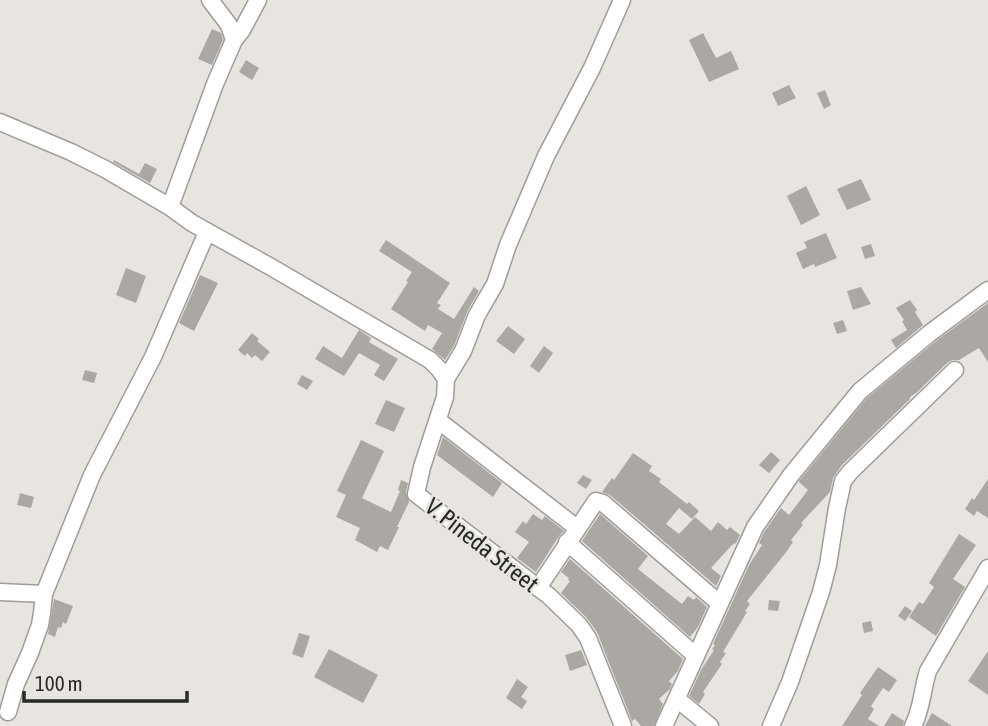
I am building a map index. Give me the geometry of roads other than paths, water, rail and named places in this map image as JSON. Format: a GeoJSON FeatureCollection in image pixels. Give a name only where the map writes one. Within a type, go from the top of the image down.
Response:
{"type":"FeatureCollection","features":[{"type":"Feature","properties":{"kind":"street"},"geometry":{"type":"LineString","coordinates":[[210,0],[229,25],[234,40]]}},
{"type":"Feature","properties":{"kind":"street"},"geometry":{"type":"LineString","coordinates":[[170,207],[234,40],[258,0]]}},
{"type":"Feature","properties":{"kind":"street"},"geometry":{"type":"LineString","coordinates":[[0,122],[87,159],[170,207],[207,232],[414,351],[439,369],[446,379],[463,351],[477,315],[495,284],[508,245],[542,166],[592,68],[622,0]]}},
{"type":"Feature","properties":{"kind":"street"},"geometry":{"type":"LineString","coordinates":[[8,712],[16,684],[40,625],[44,594],[92,475],[153,358],[207,232]]}},
{"type":"Feature","properties":{"kind":"street"},"geometry":{"type":"LineString","coordinates":[[664,726],[719,603],[764,512],[860,391],[955,313],[988,290]]}},
{"type":"Feature","properties":{"kind":"street"},"geometry":{"type":"LineString","coordinates":[[771,726],[790,682],[821,592],[844,481],[850,472],[955,370]]}},
{"type":"Feature","properties":{"kind":"street","name":"V. Pineda Street"},"geometry":{"type":"LineString","coordinates":[[446,379],[439,421],[432,435],[416,494],[538,588],[579,625],[588,638],[622,726]]}},
{"type":"Feature","properties":{"kind":"street"},"geometry":{"type":"LineString","coordinates":[[439,421],[577,528]]}},
{"type":"Feature","properties":{"kind":"street"},"geometry":{"type":"LineString","coordinates":[[538,588],[597,501],[603,503],[719,603]]}},
{"type":"Feature","properties":{"kind":"street"},"geometry":{"type":"LineString","coordinates":[[567,542],[696,656]]}},
{"type":"Feature","properties":{"kind":"street"},"geometry":{"type":"LineString","coordinates":[[913,726],[922,702],[928,671],[988,568]]}},
{"type":"Feature","properties":{"kind":"street"},"geometry":{"type":"LineString","coordinates":[[0,592],[44,594]]}},
{"type":"Feature","properties":{"kind":"street"},"geometry":{"type":"LineString","coordinates":[[677,699],[710,726]]}}]}
